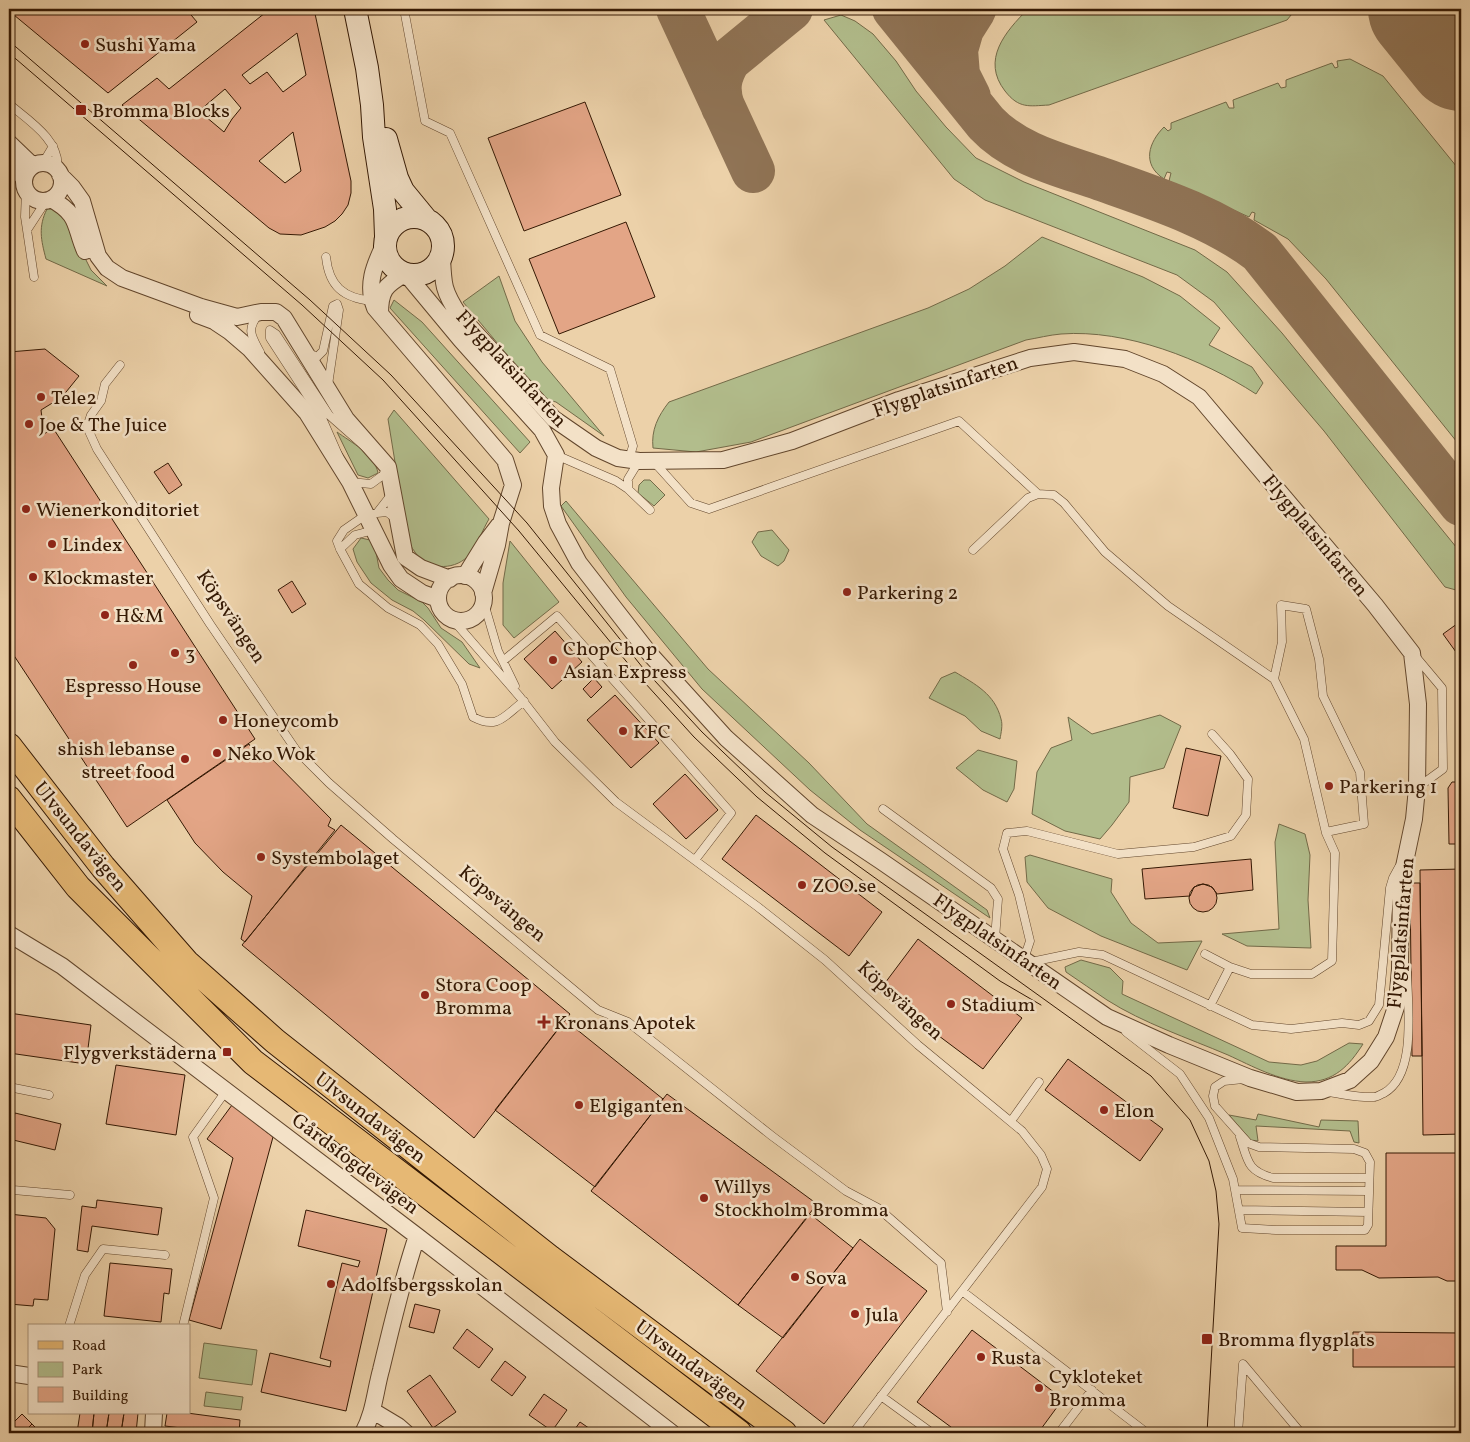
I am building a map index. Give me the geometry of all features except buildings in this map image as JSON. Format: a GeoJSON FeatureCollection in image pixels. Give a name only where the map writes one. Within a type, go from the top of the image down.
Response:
{"type":"FeatureCollection","features":[{"type":"Feature","properties":{"kind":"main road","name":"Ulvsundavägen"},"geometry":{"type":"LineString","coordinates":[[9,746],[103,866],[186,962],[260,1028],[550,1258],[784,1433]]}},
{"type":"Feature","properties":{"kind":"main road","name":"Ulvsundavägen"},"geometry":{"type":"LineString","coordinates":[[9,798],[78,887],[253,1062],[739,1433]]}},
{"type":"Feature","properties":{"kind":"street"},"geometry":{"type":"LineString","coordinates":[[355,9],[367,68],[372,105],[374,136],[385,209],[386,254],[396,270],[406,274],[418,275],[428,272],[437,265],[442,256],[444,245],[441,234],[403,191],[397,178],[389,145],[372,105]]}},
{"type":"Feature","properties":{"kind":"street"},"geometry":{"type":"LineString","coordinates":[[9,143],[41,174],[61,186],[56,196],[48,200]]}},
{"type":"Feature","properties":{"kind":"street"},"geometry":{"type":"LineString","coordinates":[[9,159],[72,187],[82,201],[98,256],[107,268],[122,278],[201,307],[237,317],[261,312],[276,312],[284,318],[346,419],[388,467],[405,557],[421,568],[477,581],[483,598]]}},
{"type":"Feature","properties":{"kind":"street"},"geometry":{"type":"LineString","coordinates":[[41,174],[36,200],[48,200],[62,205],[71,213],[94,270],[109,282],[214,322],[229,330],[250,349],[307,414],[372,513],[374,530],[391,565],[401,579],[422,593],[438,599]]}},
{"type":"Feature","properties":{"kind":"street"},"geometry":{"type":"LineString","coordinates":[[426,219],[416,216],[406,217],[390,228],[376,262],[371,281],[376,308],[505,460],[513,485],[501,523],[478,615],[466,621],[453,620],[442,612],[438,599],[441,587],[457,577],[501,523]]}},
{"type":"Feature","properties":{"kind":"street","name":"Flygplatsinfarten"},"geometry":{"type":"LineString","coordinates":[[406,274],[461,340],[542,430],[556,455],[551,488],[552,506],[558,524],[579,563],[649,654],[726,738],[812,815],[1107,1017],[1169,1045],[1250,1078],[1297,1092],[1321,1091],[1350,1080],[1371,1061],[1388,1030],[1398,1004],[1401,881],[1414,820],[1417,788],[1418,704],[1412,652],[1375,604],[1199,397],[1163,374],[1125,359],[1074,352],[1030,358],[899,400],[783,444],[723,460],[641,460],[618,458],[596,448],[554,418],[459,315],[447,297],[443,282],[442,256]]}},
{"type":"Feature","properties":{"kind":"street"},"geometry":{"type":"LineString","coordinates":[[376,308],[385,288],[390,282],[406,274]]}},
{"type":"Feature","properties":{"kind":"street","name":"Gårdsfogdevägen"},"geometry":{"type":"LineString","coordinates":[[9,934],[62,966],[672,1433]]}},
{"type":"Feature","properties":{"kind":"street"},"geometry":{"type":"LineString","coordinates":[[363,1433],[373,1411],[378,1379],[405,1272],[417,1236]]}},
{"type":"Feature","properties":{"kind":"street"},"geometry":{"type":"LineString","coordinates":[[9,1373],[28,1376]]}},
{"type":"Feature","properties":{"kind":"street"},"geometry":{"type":"LineString","coordinates":[[373,1411],[406,1433]]}},
{"type":"Feature","properties":{"kind":"street"},"geometry":{"type":"LineString","coordinates":[[153,1433],[154,1414]]}},
{"type":"Feature","properties":{"kind":"lane"},"geometry":{"type":"LineString","coordinates":[[404,9],[425,121],[450,133],[540,334],[610,369],[633,446],[641,460],[691,503],[708,509],[959,421],[1038,494]]}},
{"type":"Feature","properties":{"kind":"lane"},"geometry":{"type":"LineString","coordinates":[[9,104],[40,131],[57,154],[58,162],[41,174]]}},
{"type":"Feature","properties":{"kind":"lane"},"geometry":{"type":"LineString","coordinates":[[34,277],[24,217],[52,146]]}},
{"type":"Feature","properties":{"kind":"lane"},"geometry":{"type":"LineString","coordinates":[[27,230],[48,200]]}},
{"type":"Feature","properties":{"kind":"lane"},"geometry":{"type":"LineString","coordinates":[[326,257],[332,281],[340,290],[376,308]]}},
{"type":"Feature","properties":{"kind":"lane"},"geometry":{"type":"LineString","coordinates":[[304,351],[317,357],[323,352],[333,306],[337,304],[339,310],[327,388]]}},
{"type":"Feature","properties":{"kind":"lane"},"geometry":{"type":"LineString","coordinates":[[261,312],[252,322],[251,335],[272,374]]}},
{"type":"Feature","properties":{"kind":"lane"},"geometry":{"type":"LineString","coordinates":[[270,330],[276,334],[329,415],[388,467],[383,475],[372,484],[350,482],[322,418],[270,338],[270,330]]}},
{"type":"Feature","properties":{"kind":"lane","name":"Köpsvängen"},"geometry":{"type":"LineString","coordinates":[[120,365],[105,384],[101,401],[91,415],[87,427],[97,449],[234,660],[296,750],[329,783],[393,840],[598,1010],[628,1022],[772,1136],[846,1191],[878,1208],[941,1263],[947,1312]]}},
{"type":"Feature","properties":{"kind":"lane"},"geometry":{"type":"LineString","coordinates":[[556,455],[616,481],[628,489],[650,510]]}},
{"type":"Feature","properties":{"kind":"lane"},"geometry":{"type":"LineString","coordinates":[[628,489],[628,479],[641,460]]}},
{"type":"Feature","properties":{"kind":"lane"},"geometry":{"type":"LineString","coordinates":[[394,492],[372,513],[344,530],[337,541],[359,584],[388,608],[420,625],[438,644],[462,684],[473,717],[484,722],[495,723],[522,699]]}},
{"type":"Feature","properties":{"kind":"lane"},"geometry":{"type":"LineString","coordinates":[[973,550],[1028,498],[1038,494],[1054,496],[1075,516],[1105,552],[1168,606],[1274,679],[1304,739],[1326,832],[1335,853],[1332,961],[1312,974],[1251,974],[1230,967],[1205,954]]}},
{"type":"Feature","properties":{"kind":"lane"},"geometry":{"type":"LineString","coordinates":[[372,513],[387,512],[397,520]]}},
{"type":"Feature","properties":{"kind":"lane"},"geometry":{"type":"LineString","coordinates":[[340,549],[355,535],[374,530]]}},
{"type":"Feature","properties":{"kind":"lane","name":"Köpsvängen"},"geometry":{"type":"LineString","coordinates":[[483,598],[498,651],[522,699]]}},
{"type":"Feature","properties":{"kind":"lane"},"geometry":{"type":"LineString","coordinates":[[1274,679],[1282,642],[1281,606],[1306,609],[1319,659],[1323,696],[1360,772],[1364,824],[1326,832]]}},
{"type":"Feature","properties":{"kind":"lane"},"geometry":{"type":"LineString","coordinates":[[502,661],[557,616],[731,813],[695,860]]}},
{"type":"Feature","properties":{"kind":"lane","name":"Köpsvängen"},"geometry":{"type":"LineString","coordinates":[[453,620],[522,699],[555,742],[616,802],[758,907],[825,960],[918,1045],[1011,1121],[1022,1131],[1041,1155],[1047,1169],[1042,1187],[853,1433]]}},
{"type":"Feature","properties":{"kind":"lane"},"geometry":{"type":"LineString","coordinates":[[1412,652],[1442,688],[1443,768],[1417,788]]}},
{"type":"Feature","properties":{"kind":"lane"},"geometry":{"type":"LineString","coordinates":[[1212,734],[1230,754],[1248,779],[1246,815],[1231,836],[1194,847],[1118,854],[1028,831],[1008,833],[1003,849],[1019,895],[1030,941],[1026,960],[1079,952],[1102,955],[1252,1025],[1291,1029],[1342,1023],[1359,1025],[1368,1021],[1379,1006],[1390,888],[1392,878],[1404,864]]}},
{"type":"Feature","properties":{"kind":"lane"},"geometry":{"type":"LineString","coordinates":[[883,809],[991,888],[998,899],[995,939]]}},
{"type":"Feature","properties":{"kind":"lane"},"geometry":{"type":"LineString","coordinates":[[1321,1091],[1376,1097],[1391,1089],[1398,1080],[1405,1063],[1408,1039],[1407,882],[1404,864]]}},
{"type":"Feature","properties":{"kind":"lane"},"geometry":{"type":"LineString","coordinates":[[1210,1006],[1230,967]]}},
{"type":"Feature","properties":{"kind":"lane"},"geometry":{"type":"LineString","coordinates":[[1107,1017],[1180,1074],[1209,1118],[1234,1179],[1242,1228],[1364,1230],[1368,1225],[1370,1162],[1366,1154],[1354,1149],[1259,1148],[1248,1143],[1215,1106],[1213,1096],[1215,1087],[1224,1081],[1250,1078]]}},
{"type":"Feature","properties":{"kind":"lane"},"geometry":{"type":"LineString","coordinates":[[1011,1121],[1039,1082]]}},
{"type":"Feature","properties":{"kind":"lane"},"geometry":{"type":"LineString","coordinates":[[9,1087],[49,1095]]}},
{"type":"Feature","properties":{"kind":"lane"},"geometry":{"type":"LineString","coordinates":[[183,1324],[214,1198],[193,1136],[226,1090]]}},
{"type":"Feature","properties":{"kind":"lane"},"geometry":{"type":"LineString","coordinates":[[1239,1134],[1248,1160],[1252,1168],[1259,1174],[1273,1178],[1369,1178]]}},
{"type":"Feature","properties":{"kind":"lane"},"geometry":{"type":"LineString","coordinates":[[9,1186],[13,1190],[70,1196]]}},
{"type":"Feature","properties":{"kind":"lane"},"geometry":{"type":"LineString","coordinates":[[1236,1190],[1369,1191]]}},
{"type":"Feature","properties":{"kind":"lane"},"geometry":{"type":"LineString","coordinates":[[1239,1210],[1368,1212]]}},
{"type":"Feature","properties":{"kind":"lane"},"geometry":{"type":"LineString","coordinates":[[70,1324],[85,1275],[103,1249],[166,1255]]}},
{"type":"Feature","properties":{"kind":"lane"},"geometry":{"type":"LineString","coordinates":[[962,1291],[1146,1433]]}},
{"type":"Feature","properties":{"kind":"lane"},"geometry":{"type":"LineString","coordinates":[[1238,1433],[1242,1364],[1301,1433]]}},
{"type":"Feature","properties":{"kind":"lane"},"geometry":{"type":"LineString","coordinates":[[1059,1433],[1092,1390]]}},
{"type":"Feature","properties":{"kind":"lane"},"geometry":{"type":"LineString","coordinates":[[881,1396],[932,1433]]}},
{"type":"Feature","properties":{"kind":"green space"},"geometry":{"type":"Polygon","coordinates":[[[1028,9],[1296,9],[1287,20],[1049,105],[1036,106],[1020,104],[1010,97],[998,80],[995,68],[996,57],[1004,37],[1028,9]]]}},
{"type":"Feature","properties":{"kind":"green space"},"geometry":{"type":"Polygon","coordinates":[[[841,15],[855,21],[873,34],[896,61],[916,91],[946,127],[976,158],[1024,182],[1195,250],[1227,272],[1282,333],[1461,553],[1461,587],[1456,590],[1445,587],[1324,431],[1214,302],[1177,275],[985,200],[954,179],[824,20],[841,15]]]}},
{"type":"Feature","properties":{"kind":"green space"},"geometry":{"type":"Polygon","coordinates":[[[1350,59],[1383,76],[1461,172],[1461,447],[1326,279],[1288,239],[1254,220],[1255,213],[1252,212],[1249,217],[1169,181],[1171,173],[1167,172],[1164,179],[1152,167],[1150,153],[1154,139],[1164,127],[1168,131],[1171,129],[1171,123],[1226,102],[1229,108],[1234,108],[1233,100],[1278,83],[1281,88],[1286,87],[1286,80],[1332,63],[1335,68],[1338,67],[1337,61],[1350,59]]]}},
{"type":"Feature","properties":{"kind":"green space"},"geometry":{"type":"Polygon","coordinates":[[[55,207],[61,210],[91,270],[107,286],[46,259],[42,240],[42,222],[47,209],[55,207]]]}},
{"type":"Feature","properties":{"kind":"green space"},"geometry":{"type":"Polygon","coordinates":[[[1042,237],[1143,277],[1180,296],[1220,328],[1209,345],[1252,367],[1263,383],[1256,394],[1212,369],[1163,349],[1111,336],[1061,334],[1026,340],[751,442],[696,452],[653,448],[653,435],[656,424],[669,402],[928,308],[969,289],[1005,266],[1042,237]]]}},
{"type":"Feature","properties":{"kind":"green space"},"geometry":{"type":"Polygon","coordinates":[[[499,276],[515,321],[542,362],[604,436],[556,402],[544,399],[463,302],[499,276]]]}},
{"type":"Feature","properties":{"kind":"green space"},"geometry":{"type":"Polygon","coordinates":[[[394,300],[422,322],[530,442],[520,453],[390,308],[394,300]]]}},
{"type":"Feature","properties":{"kind":"green space"},"geometry":{"type":"Polygon","coordinates":[[[394,410],[489,519],[470,554],[465,559],[451,566],[429,564],[417,555],[408,542],[388,419],[394,410]]]}},
{"type":"Feature","properties":{"kind":"green space"},"geometry":{"type":"Polygon","coordinates":[[[337,432],[372,460],[378,473],[368,478],[358,475],[337,432]]]}},
{"type":"Feature","properties":{"kind":"green space"},"geometry":{"type":"Polygon","coordinates":[[[644,480],[650,480],[665,495],[654,506],[638,493],[639,485],[644,480]]]}},
{"type":"Feature","properties":{"kind":"green space"},"geometry":{"type":"Polygon","coordinates":[[[566,501],[708,669],[809,763],[867,824],[987,910],[990,918],[860,830],[810,790],[702,689],[626,597],[561,506],[566,501]]]}},
{"type":"Feature","properties":{"kind":"green space"},"geometry":{"type":"Polygon","coordinates":[[[772,530],[789,550],[784,561],[778,566],[761,556],[752,542],[758,532],[772,530]]]}},
{"type":"Feature","properties":{"kind":"green space"},"geometry":{"type":"Polygon","coordinates":[[[361,538],[370,540],[375,547],[379,568],[388,580],[398,590],[422,602],[441,628],[462,642],[480,668],[469,664],[413,611],[392,600],[371,583],[357,562],[353,549],[361,538]]]}},
{"type":"Feature","properties":{"kind":"green space"},"geometry":{"type":"Polygon","coordinates":[[[510,541],[559,602],[514,638],[503,625],[503,583],[510,541]]]}},
{"type":"Feature","properties":{"kind":"green space"},"geometry":{"type":"Polygon","coordinates":[[[955,672],[983,691],[994,703],[1002,721],[1000,739],[981,731],[965,716],[929,698],[941,678],[955,672]]]}},
{"type":"Feature","properties":{"kind":"green space"},"geometry":{"type":"Polygon","coordinates":[[[1160,715],[1181,726],[1164,768],[1130,777],[1129,802],[1100,839],[1065,831],[1032,814],[1037,772],[1051,748],[1072,740],[1068,717],[1092,734],[1160,715]]]}},
{"type":"Feature","properties":{"kind":"green space"},"geometry":{"type":"Polygon","coordinates":[[[978,750],[1017,761],[1014,789],[1007,802],[983,790],[956,768],[978,750]]]}},
{"type":"Feature","properties":{"kind":"green space"},"geometry":{"type":"Polygon","coordinates":[[[1279,824],[1305,834],[1310,855],[1308,900],[1311,948],[1247,946],[1222,934],[1279,929],[1275,842],[1279,824]]]}},
{"type":"Feature","properties":{"kind":"green space"},"geometry":{"type":"Polygon","coordinates":[[[1030,855],[1112,879],[1111,892],[1131,923],[1158,943],[1202,941],[1187,970],[1101,936],[1048,908],[1027,882],[1025,857],[1030,855]]]}},
{"type":"Feature","properties":{"kind":"green space"},"geometry":{"type":"Polygon","coordinates":[[[1081,960],[1110,968],[1123,981],[1122,994],[1269,1062],[1301,1065],[1317,1061],[1349,1043],[1363,1044],[1346,1066],[1333,1076],[1306,1082],[1286,1079],[1166,1030],[1135,1016],[1102,997],[1066,972],[1065,967],[1081,960]]]}},
{"type":"Feature","properties":{"kind":"green space"},"geometry":{"type":"Polygon","coordinates":[[[1258,1114],[1319,1127],[1321,1120],[1358,1121],[1359,1143],[1354,1142],[1350,1131],[1256,1126],[1258,1141],[1251,1140],[1229,1115],[1256,1120],[1258,1114]]]}},
{"type":"Feature","properties":{"kind":"green space"},"geometry":{"type":"Polygon","coordinates":[[[204,1343],[257,1350],[252,1385],[199,1378],[204,1343]]]}},
{"type":"Feature","properties":{"kind":"green space"},"geometry":{"type":"Polygon","coordinates":[[[206,1392],[243,1397],[241,1410],[204,1406],[206,1392]]]}},
{"type":"Feature","properties":{"kind":"taxiway"},"geometry":{"type":"LineString","coordinates":[[678,9],[753,171]]}},
{"type":"Feature","properties":{"kind":"taxiway"},"geometry":{"type":"LineString","coordinates":[[723,107],[720,83],[729,60],[791,9]]}},
{"type":"Feature","properties":{"kind":"taxiway"},"geometry":{"type":"LineString","coordinates":[[894,9],[986,123],[1011,143],[1055,164],[1184,210],[1223,228],[1260,252],[1461,504]]}},
{"type":"Feature","properties":{"kind":"taxiway"},"geometry":{"type":"LineString","coordinates":[[904,9],[930,15],[974,10],[962,29],[956,50],[958,75],[969,97]]}},
{"type":"Feature","properties":{"kind":"taxiway"},"geometry":{"type":"LineString","coordinates":[[1461,18],[1458,24],[1461,50]]}},
{"type":"Feature","properties":{"kind":"runway"},"geometry":{"type":"LineString","coordinates":[[1423,9],[1461,56]]}},
{"type":"Feature","properties":{"kind":"tram line"},"geometry":{"type":"LineString","coordinates":[[9,41],[310,300],[391,375],[527,523],[643,668],[702,732],[765,792],[832,847],[1151,1076],[1190,1120],[1209,1161],[1216,1191],[1219,1224],[1207,1433]]}},
{"type":"Feature","properties":{"kind":"tram line"},"geometry":{"type":"LineString","coordinates":[[9,53],[302,305],[383,380],[519,531],[635,672],[694,737],[757,797],[825,853],[1000,981],[1041,1005]]}},
{"type":"Feature","properties":{"kind":"place","name":"Sushi Yama"},"geometry":{"type":"Point","coordinates":[85,44]}},
{"type":"Feature","properties":{"kind":"place","name":"Bromma Blocks"},"geometry":{"type":"Point","coordinates":[81,110]}},
{"type":"Feature","properties":{"kind":"place","name":"Tele2"},"geometry":{"type":"Point","coordinates":[41,397]}},
{"type":"Feature","properties":{"kind":"place","name":"Joe & The Juice"},"geometry":{"type":"Point","coordinates":[29,424]}},
{"type":"Feature","properties":{"kind":"place","name":"Wienerkonditoriet"},"geometry":{"type":"Point","coordinates":[26,509]}},
{"type":"Feature","properties":{"kind":"place","name":"Lindex"},"geometry":{"type":"Point","coordinates":[52,544]}},
{"type":"Feature","properties":{"kind":"place","name":"Klockmaster"},"geometry":{"type":"Point","coordinates":[33,577]}},
{"type":"Feature","properties":{"kind":"place","name":"Parkering 2"},"geometry":{"type":"Point","coordinates":[847,592]}},
{"type":"Feature","properties":{"kind":"place","name":"H&M"},"geometry":{"type":"Point","coordinates":[105,615]}},
{"type":"Feature","properties":{"kind":"place","name":"3"},"geometry":{"type":"Point","coordinates":[175,653]}},
{"type":"Feature","properties":{"kind":"place","name":"ChopChop Asian Express"},"geometry":{"type":"Point","coordinates":[553,660]}},
{"type":"Feature","properties":{"kind":"place","name":"Espresso House"},"geometry":{"type":"Point","coordinates":[133,665]}},
{"type":"Feature","properties":{"kind":"place","name":"Honeycomb"},"geometry":{"type":"Point","coordinates":[223,720]}},
{"type":"Feature","properties":{"kind":"place","name":"KFC"},"geometry":{"type":"Point","coordinates":[623,731]}},
{"type":"Feature","properties":{"kind":"place","name":"Neko Wok"},"geometry":{"type":"Point","coordinates":[217,753]}},
{"type":"Feature","properties":{"kind":"place","name":"shish lebanse street food"},"geometry":{"type":"Point","coordinates":[185,759]}},
{"type":"Feature","properties":{"kind":"place","name":"Parkering 1"},"geometry":{"type":"Point","coordinates":[1329,786]}},
{"type":"Feature","properties":{"kind":"place","name":"Systembolaget"},"geometry":{"type":"Point","coordinates":[261,857]}},
{"type":"Feature","properties":{"kind":"place","name":"ZOO.se"},"geometry":{"type":"Point","coordinates":[802,885]}},
{"type":"Feature","properties":{"kind":"place","name":"Stora Coop Bromma"},"geometry":{"type":"Point","coordinates":[425,995]}},
{"type":"Feature","properties":{"kind":"place","name":"Stadium"},"geometry":{"type":"Point","coordinates":[951,1004]}},
{"type":"Feature","properties":{"kind":"place","name":"Kronans Apotek"},"geometry":{"type":"Point","coordinates":[544,1022]}},
{"type":"Feature","properties":{"kind":"place","name":"Flygverkstäderna"},"geometry":{"type":"Point","coordinates":[227,1052]}},
{"type":"Feature","properties":{"kind":"place","name":"Elgiganten"},"geometry":{"type":"Point","coordinates":[579,1105]}},
{"type":"Feature","properties":{"kind":"place","name":"Elon"},"geometry":{"type":"Point","coordinates":[1104,1110]}},
{"type":"Feature","properties":{"kind":"place","name":"Willys Stockholm Bromma"},"geometry":{"type":"Point","coordinates":[704,1198]}},
{"type":"Feature","properties":{"kind":"place","name":"Sova"},"geometry":{"type":"Point","coordinates":[795,1277]}},
{"type":"Feature","properties":{"kind":"place","name":"Adolfsbergsskolan"},"geometry":{"type":"Point","coordinates":[331,1284]}},
{"type":"Feature","properties":{"kind":"place","name":"Jula"},"geometry":{"type":"Point","coordinates":[855,1314]}},
{"type":"Feature","properties":{"kind":"place","name":"Bromma flygplats"},"geometry":{"type":"Point","coordinates":[1207,1339]}},
{"type":"Feature","properties":{"kind":"place","name":"Rusta"},"geometry":{"type":"Point","coordinates":[981,1357]}},
{"type":"Feature","properties":{"kind":"place","name":"Cykloteket Bromma"},"geometry":{"type":"Point","coordinates":[1039,1388]}}]}
